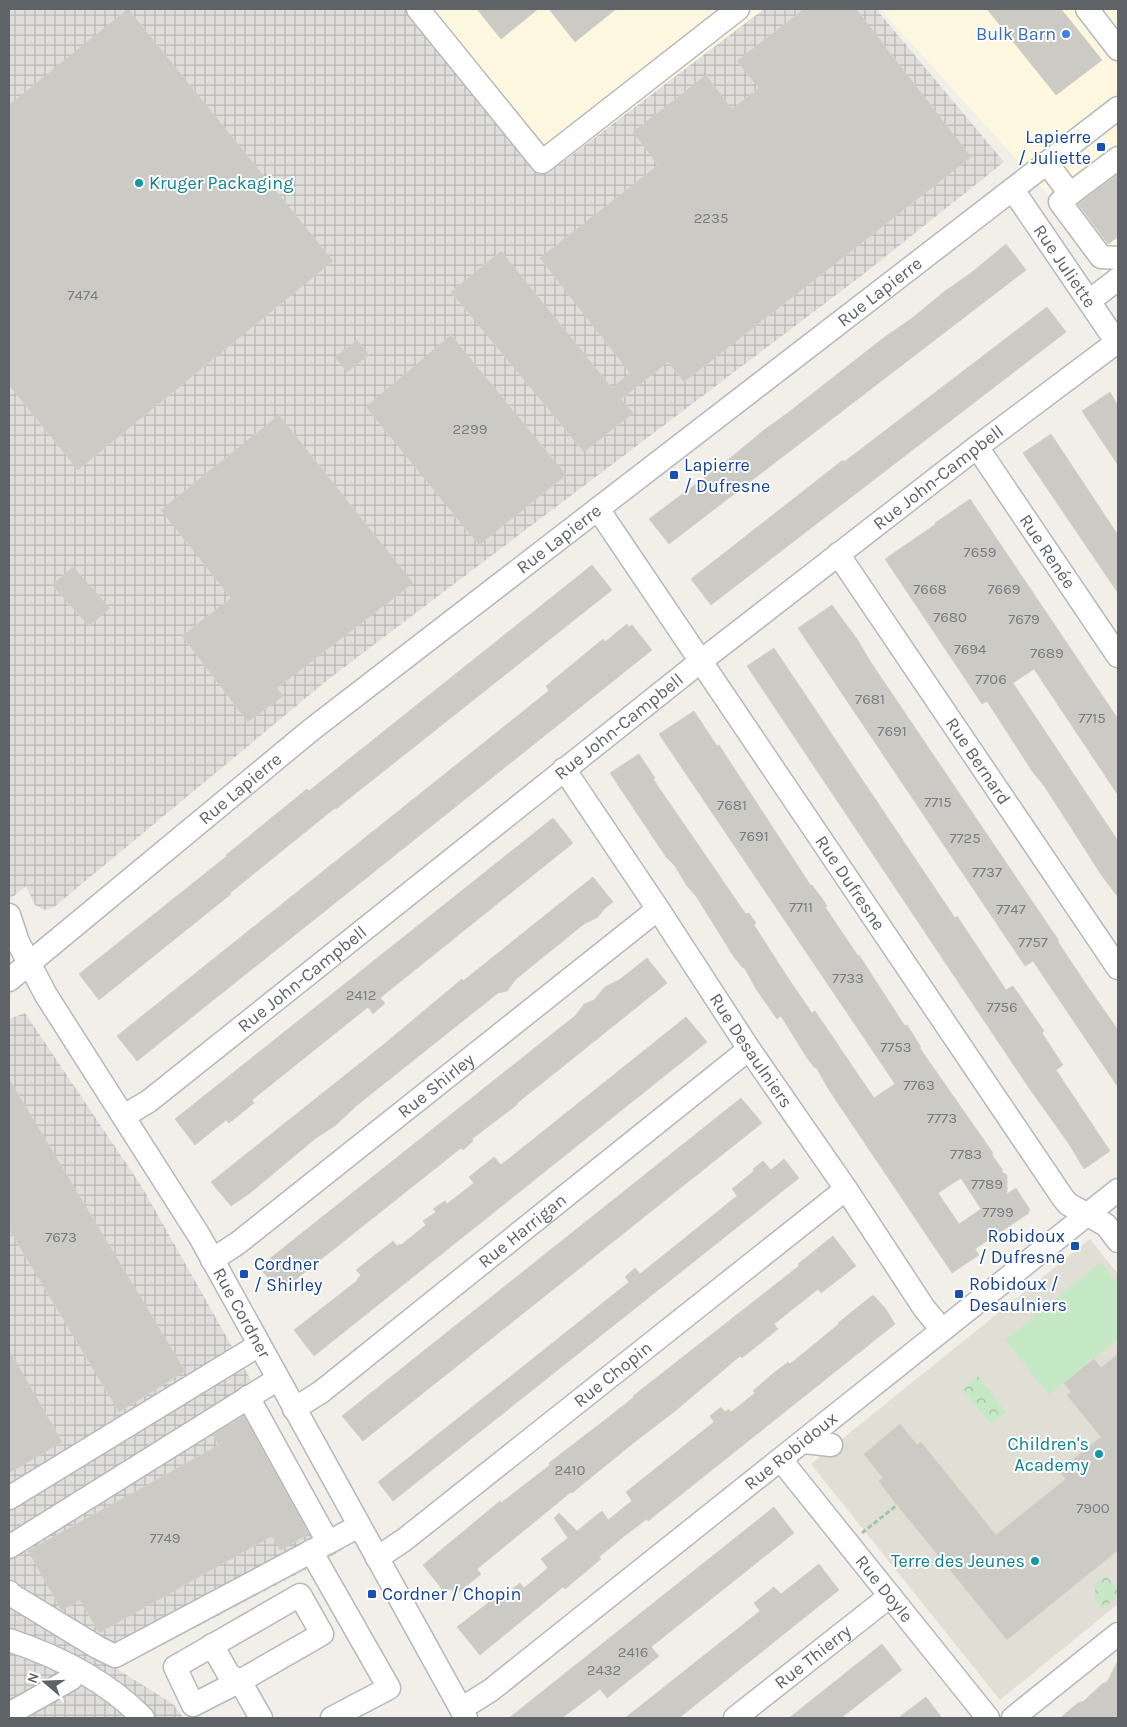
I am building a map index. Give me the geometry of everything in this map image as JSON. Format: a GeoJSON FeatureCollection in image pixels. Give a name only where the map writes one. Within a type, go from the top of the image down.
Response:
{"type":"FeatureCollection","features":[{"type":"Feature","properties":{"kind":"street"},"geometry":{"type":"LineString","coordinates":[[418,9],[542,162],[738,9]]}},
{"type":"Feature","properties":{"kind":"street"},"geometry":{"type":"LineString","coordinates":[[1087,9],[1118,49]]}},
{"type":"Feature","properties":{"kind":"street","name":"Rue Lapierre"},"geometry":{"type":"LineString","coordinates":[[9,980],[305,735],[1047,163],[1116,114]]}},
{"type":"Feature","properties":{"kind":"street"},"geometry":{"type":"LineString","coordinates":[[1074,278],[1110,257],[1060,202],[1118,158]]}},
{"type":"Feature","properties":{"kind":"street"},"geometry":{"type":"LineString","coordinates":[[1047,163],[1070,194]]}},
{"type":"Feature","properties":{"kind":"street","name":"Rue Juliette"},"geometry":{"type":"LineString","coordinates":[[1013,190],[1118,343]]}},
{"type":"Feature","properties":{"kind":"street"},"geometry":{"type":"LineString","coordinates":[[1089,301],[1118,279]]}},
{"type":"Feature","properties":{"kind":"street","name":"Rue John-Campbell"},"geometry":{"type":"LineString","coordinates":[[124,1116],[149,1101],[564,769],[838,554],[977,447],[1118,343]]}},
{"type":"Feature","properties":{"kind":"street","name":"Rue Renée"},"geometry":{"type":"LineString","coordinates":[[977,447],[1118,656]]}},
{"type":"Feature","properties":{"kind":"street","name":"Rue Dufresne"},"geometry":{"type":"LineString","coordinates":[[598,509],[1063,1198],[1068,1204],[1106,1225],[1118,1241]]}},
{"type":"Feature","properties":{"kind":"street","name":"Rue Bernard"},"geometry":{"type":"LineString","coordinates":[[838,554],[1118,968]]}},
{"type":"Feature","properties":{"kind":"street","name":"Rue Desaulniers"},"geometry":{"type":"LineString","coordinates":[[564,769],[749,1049],[846,1189],[924,1308],[942,1330]]}},
{"type":"Feature","properties":{"kind":"street","name":"Rue Shirley"},"geometry":{"type":"LineString","coordinates":[[212,1260],[246,1237],[658,909]]}},
{"type":"Feature","properties":{"kind":"street","name":"Rue Cordner"},"geometry":{"type":"LineString","coordinates":[[9,915],[28,964],[57,1014],[181,1206],[463,1714]]}},
{"type":"Feature","properties":{"kind":"street","name":"Rue Harrigan"},"geometry":{"type":"LineString","coordinates":[[294,1410],[321,1392],[749,1049]]}},
{"type":"Feature","properties":{"kind":"street","name":"Rue Chopin"},"geometry":{"type":"LineString","coordinates":[[377,1558],[404,1540],[846,1189]]}},
{"type":"Feature","properties":{"kind":"street","name":"Rue Robidoux"},"geometry":{"type":"LineString","coordinates":[[463,1714],[1118,1190]]}},
{"type":"Feature","properties":{"kind":"street"},"geometry":{"type":"LineString","coordinates":[[9,1498],[259,1345]]}},
{"type":"Feature","properties":{"kind":"street"},"geometry":{"type":"LineString","coordinates":[[9,1547],[278,1379]]}},
{"type":"Feature","properties":{"kind":"street"},"geometry":{"type":"LineString","coordinates":[[248,1397],[319,1546],[337,1597],[390,1688],[332,1718]]}},
{"type":"Feature","properties":{"kind":"street"},"geometry":{"type":"LineString","coordinates":[[804,1442],[831,1445]]}},
{"type":"Feature","properties":{"kind":"street","name":"Rue Doyle"},"geometry":{"type":"LineString","coordinates":[[781,1460],[988,1718]]}},
{"type":"Feature","properties":{"kind":"street"},"geometry":{"type":"LineString","coordinates":[[9,1592],[115,1656],[359,1526]]}},
{"type":"Feature","properties":{"kind":"street"},"geometry":{"type":"LineString","coordinates":[[300,1595],[310,1611],[322,1634],[240,1681],[193,1705],[174,1667],[300,1595]]}},
{"type":"Feature","properties":{"kind":"street","name":"Rue Thierry"},"geometry":{"type":"LineString","coordinates":[[735,1718],[890,1596]]}},
{"type":"Feature","properties":{"kind":"street"},"geometry":{"type":"LineString","coordinates":[[310,1611],[337,1597]]}},
{"type":"Feature","properties":{"kind":"street"},"geometry":{"type":"LineString","coordinates":[[1012,1718],[1118,1634]]}},
{"type":"Feature","properties":{"kind":"street"},"geometry":{"type":"LineString","coordinates":[[9,1640],[48,1655],[78,1670],[114,1694],[143,1718]]}},
{"type":"Feature","properties":{"kind":"street"},"geometry":{"type":"LineString","coordinates":[[212,1645],[229,1675],[240,1681],[261,1718]]}},
{"type":"Feature","properties":{"kind":"street"},"geometry":{"type":"LineString","coordinates":[[9,1714],[71,1679],[78,1670]]}},
{"type":"Feature","properties":{"kind":"path"},"geometry":{"type":"LineString","coordinates":[[861,1534],[897,1504]]}},
{"type":"Feature","properties":{"kind":"shaded area"},"geometry":{"type":"Polygon","coordinates":[[[9,9],[433,9],[560,164],[764,9],[876,9],[1004,162],[861,276],[330,678],[54,907],[44,910],[35,905],[26,886],[9,900],[9,9]]]}},
{"type":"Feature","properties":{"kind":"shaded area"},"geometry":{"type":"Polygon","coordinates":[[[433,9],[764,9],[560,164],[433,9]]]}},
{"type":"Feature","properties":{"kind":"shaded area"},"geometry":{"type":"Polygon","coordinates":[[[880,9],[1118,9],[1118,296],[1052,198],[880,9]]]}},
{"type":"Feature","properties":{"kind":"shaded area"},"geometry":{"type":"Polygon","coordinates":[[[25,1013],[142,1187],[247,1373],[343,1550],[117,1669],[173,1704],[184,1718],[9,1718],[9,1019],[25,1013]]]}},
{"type":"Feature","properties":{"kind":"shaded area"},"geometry":{"type":"Polygon","coordinates":[[[1090,1239],[1118,1274],[1118,1604],[1000,1700],[811,1464],[1090,1239]]]}},
{"type":"Feature","properties":{"kind":"green space"},"geometry":{"type":"Polygon","coordinates":[[[1101,1262],[1118,1284],[1118,1339],[1049,1395],[1005,1340],[1101,1262]]]}},
{"type":"Feature","properties":{"kind":"green space"},"geometry":{"type":"Polygon","coordinates":[[[978,1376],[1006,1412],[991,1424],[962,1389],[978,1376]]]}},
{"type":"Feature","properties":{"kind":"green space"},"geometry":{"type":"Polygon","coordinates":[[[1106,1576],[1118,1591],[1118,1596],[1102,1609],[1095,1600],[1095,1585],[1106,1576]]]}},
{"type":"Feature","properties":{"kind":"building","name":"Kruger Packaging"},"geometry":{"type":"Polygon","coordinates":[[[128,9],[333,261],[78,470],[9,385],[9,105],[128,9]]]}},
{"type":"Feature","properties":{"kind":"building"},"geometry":{"type":"Polygon","coordinates":[[[477,9],[538,9],[501,39],[477,9]]]}},
{"type":"Feature","properties":{"kind":"building"},"geometry":{"type":"Polygon","coordinates":[[[549,9],[616,9],[575,42],[549,9]]]}},
{"type":"Feature","properties":{"kind":"building"},"geometry":{"type":"Polygon","coordinates":[[[804,9],[856,9],[971,157],[684,382],[668,362],[621,399],[633,413],[584,452],[451,292],[501,251],[612,388],[630,373],[540,258],[658,165],[633,132],[706,75],[732,109],[759,88],[737,61],[804,9]]]}},
{"type":"Feature","properties":{"kind":"building"},"geometry":{"type":"Polygon","coordinates":[[[987,9],[1061,9],[1102,60],[1056,95],[987,9]]]}},
{"type":"Feature","properties":{"kind":"building"},"geometry":{"type":"Polygon","coordinates":[[[1118,174],[1118,237],[1108,244],[1078,204],[1118,174]]]}},
{"type":"Feature","properties":{"kind":"building"},"geometry":{"type":"Polygon","coordinates":[[[1006,244],[1026,270],[669,544],[649,519],[886,336],[971,273],[1006,244]]]}},
{"type":"Feature","properties":{"kind":"building"},"geometry":{"type":"Polygon","coordinates":[[[1047,307],[1066,332],[711,605],[691,579],[843,460],[844,462],[1047,307]]]}},
{"type":"Feature","properties":{"kind":"building"},"geometry":{"type":"Polygon","coordinates":[[[451,335],[566,475],[479,545],[366,407],[451,335]]]}},
{"type":"Feature","properties":{"kind":"building"},"geometry":{"type":"Polygon","coordinates":[[[357,340],[369,355],[347,372],[335,357],[357,340]]]}},
{"type":"Feature","properties":{"kind":"building"},"geometry":{"type":"Polygon","coordinates":[[[1110,392],[1118,406],[1118,465],[1082,411],[1110,392]]]}},
{"type":"Feature","properties":{"kind":"building"},"geometry":{"type":"Polygon","coordinates":[[[279,415],[413,583],[277,688],[283,696],[248,722],[182,636],[231,598],[161,510],[279,415]]]}},
{"type":"Feature","properties":{"kind":"building"},"geometry":{"type":"Polygon","coordinates":[[[1051,434],[1118,535],[1118,593],[1023,453],[1051,434]]]}},
{"type":"Feature","properties":{"kind":"building"},"geometry":{"type":"Polygon","coordinates":[[[970,499],[1118,719],[1118,795],[1034,669],[1013,683],[1118,841],[1118,897],[1102,876],[987,701],[982,704],[885,559],[970,499]]]}},
{"type":"Feature","properties":{"kind":"building"},"geometry":{"type":"Polygon","coordinates":[[[592,565],[612,590],[335,808],[99,1000],[79,974],[227,856],[307,789],[309,791],[592,565]]]}},
{"type":"Feature","properties":{"kind":"building"},"geometry":{"type":"Polygon","coordinates":[[[73,567],[110,608],[89,626],[52,585],[73,567]]]}},
{"type":"Feature","properties":{"kind":"building"},"geometry":{"type":"Polygon","coordinates":[[[832,605],[857,639],[1118,1030],[1118,1087],[1033,961],[1025,966],[798,628],[832,605]]]}},
{"type":"Feature","properties":{"kind":"building"},"geometry":{"type":"Polygon","coordinates":[[[627,624],[629,627],[632,625],[652,650],[137,1061],[117,1036],[549,691],[546,686],[603,639],[605,642],[627,624]]]}},
{"type":"Feature","properties":{"kind":"building"},"geometry":{"type":"Polygon","coordinates":[[[774,648],[955,918],[957,916],[1006,990],[1013,986],[1044,1031],[1042,1033],[1063,1065],[1056,1070],[1110,1151],[1084,1169],[747,666],[774,648]]]}},
{"type":"Feature","properties":{"kind":"building"},"geometry":{"type":"Polygon","coordinates":[[[694,711],[717,746],[719,745],[811,886],[821,897],[827,906],[825,907],[905,1026],[907,1025],[921,1047],[919,1047],[993,1153],[992,1155],[1002,1169],[1002,1172],[1007,1175],[1007,1194],[1016,1188],[1030,1210],[1028,1211],[1029,1213],[975,1249],[979,1255],[952,1273],[829,1090],[816,1067],[807,1058],[781,1016],[777,1019],[756,989],[744,967],[734,957],[696,896],[687,886],[675,866],[666,857],[610,773],[639,754],[655,778],[653,779],[743,910],[746,914],[749,913],[756,923],[754,925],[790,981],[812,1013],[815,1011],[874,1098],[895,1084],[659,734],[694,711]],[[961,1178],[938,1193],[959,1224],[981,1209],[961,1178]]]}},
{"type":"Feature","properties":{"kind":"building"},"geometry":{"type":"Polygon","coordinates":[[[553,818],[573,843],[380,998],[385,1003],[373,1014],[368,1007],[252,1100],[254,1103],[229,1123],[226,1120],[195,1145],[175,1119],[553,818]]]}},
{"type":"Feature","properties":{"kind":"building"},"geometry":{"type":"Polygon","coordinates":[[[593,877],[613,902],[598,917],[584,924],[516,979],[507,991],[498,993],[356,1106],[336,1125],[316,1138],[250,1193],[231,1206],[211,1182],[383,1045],[462,979],[463,981],[593,877]]]}},
{"type":"Feature","properties":{"kind":"building"},"geometry":{"type":"Polygon","coordinates":[[[647,958],[667,983],[472,1139],[473,1141],[463,1150],[461,1148],[280,1292],[260,1268],[268,1260],[575,1016],[584,1004],[594,1000],[605,987],[619,980],[647,958]]]}},
{"type":"Feature","properties":{"kind":"building"},"geometry":{"type":"Polygon","coordinates":[[[686,1017],[707,1042],[314,1356],[294,1330],[358,1280],[361,1275],[356,1270],[393,1241],[397,1246],[401,1245],[426,1225],[423,1221],[436,1212],[433,1209],[445,1201],[447,1204],[474,1183],[469,1177],[494,1157],[501,1165],[686,1017]]]}},
{"type":"Feature","properties":{"kind":"building"},"geometry":{"type":"Polygon","coordinates":[[[9,1079],[185,1371],[119,1412],[9,1229],[9,1079]]]}},
{"type":"Feature","properties":{"kind":"building"},"geometry":{"type":"Polygon","coordinates":[[[741,1098],[762,1123],[363,1441],[342,1416],[741,1098]]]}},
{"type":"Feature","properties":{"kind":"building"},"geometry":{"type":"Polygon","coordinates":[[[784,1159],[799,1178],[393,1501],[378,1482],[629,1282],[625,1277],[635,1268],[640,1274],[737,1196],[732,1189],[763,1161],[771,1170],[784,1159]]]}},
{"type":"Feature","properties":{"kind":"building"},"geometry":{"type":"Polygon","coordinates":[[[833,1236],[856,1266],[821,1293],[818,1289],[774,1324],[778,1329],[742,1358],[740,1356],[675,1411],[571,1492],[477,1569],[481,1574],[455,1595],[451,1589],[445,1593],[423,1565],[500,1501],[501,1503],[550,1465],[549,1463],[799,1266],[798,1264],[833,1236]]]}},
{"type":"Feature","properties":{"kind":"building"},"geometry":{"type":"Polygon","coordinates":[[[873,1295],[885,1308],[895,1324],[648,1521],[647,1519],[623,1537],[599,1557],[601,1559],[565,1589],[563,1587],[480,1655],[457,1627],[493,1599],[496,1602],[520,1583],[524,1588],[548,1568],[541,1559],[568,1538],[554,1518],[559,1513],[577,1531],[602,1511],[608,1520],[632,1501],[626,1492],[714,1422],[710,1416],[721,1407],[725,1412],[729,1409],[731,1412],[755,1393],[753,1391],[770,1376],[788,1362],[790,1364],[873,1295]]]}},
{"type":"Feature","properties":{"kind":"building"},"geometry":{"type":"Polygon","coordinates":[[[9,1350],[62,1442],[9,1473],[9,1350]]]}},
{"type":"Feature","properties":{"kind":"building"},"geometry":{"type":"Polygon","coordinates":[[[1118,1354],[1118,1550],[1007,1640],[889,1495],[879,1481],[883,1478],[864,1454],[900,1424],[917,1445],[921,1442],[996,1535],[1066,1479],[1059,1471],[1101,1437],[1067,1395],[1071,1392],[1064,1383],[1094,1359],[1101,1368],[1118,1354]]]}},
{"type":"Feature","properties":{"kind":"building"},"geometry":{"type":"Polygon","coordinates":[[[244,1416],[309,1534],[280,1550],[272,1536],[99,1633],[80,1600],[62,1610],[28,1551],[219,1445],[213,1435],[244,1416]]]}},
{"type":"Feature","properties":{"kind":"building"},"geometry":{"type":"Polygon","coordinates":[[[774,1507],[794,1533],[651,1647],[659,1656],[607,1698],[600,1689],[562,1718],[509,1718],[774,1507]]]}},
{"type":"Feature","properties":{"kind":"building"},"geometry":{"type":"Polygon","coordinates":[[[819,1564],[839,1590],[679,1718],[625,1718],[760,1611],[754,1603],[774,1587],[781,1594],[819,1564]]]}},
{"type":"Feature","properties":{"kind":"building"},"geometry":{"type":"Polygon","coordinates":[[[882,1644],[902,1670],[841,1718],[789,1718],[882,1644]]]}},
{"type":"Feature","properties":{"kind":"building"},"geometry":{"type":"Polygon","coordinates":[[[1118,1661],[1118,1718],[1060,1718],[1107,1682],[1118,1661]]]}},
{"type":"Feature","properties":{"kind":"building"},"geometry":{"type":"Polygon","coordinates":[[[926,1697],[942,1718],[898,1718],[926,1697]]]}},
{"type":"Feature","properties":{"kind":"place","name":"Bulk Barn"},"geometry":{"type":"Point","coordinates":[1066,34]}},
{"type":"Feature","properties":{"kind":"place","name":"Lapierre / Juliette"},"geometry":{"type":"Point","coordinates":[1101,147]}},
{"type":"Feature","properties":{"kind":"place","name":"Kruger Packaging"},"geometry":{"type":"Point","coordinates":[139,183]}},
{"type":"Feature","properties":{"kind":"place","name":"Lapierre / Dufresne"},"geometry":{"type":"Point","coordinates":[674,475]}},
{"type":"Feature","properties":{"kind":"place","name":"Robidoux / Dufresne"},"geometry":{"type":"Point","coordinates":[1075,1246]}},
{"type":"Feature","properties":{"kind":"place","name":"Cordner / Shirley"},"geometry":{"type":"Point","coordinates":[244,1274]}},
{"type":"Feature","properties":{"kind":"place","name":"Robidoux / Desaulniers"},"geometry":{"type":"Point","coordinates":[959,1294]}},
{"type":"Feature","properties":{"kind":"place","name":"Children's Academy"},"geometry":{"type":"Point","coordinates":[1099,1454]}},
{"type":"Feature","properties":{"kind":"place","name":"Terre des Jeunes"},"geometry":{"type":"Point","coordinates":[1035,1561]}},
{"type":"Feature","properties":{"kind":"place","name":"Cordner / Chopin"},"geometry":{"type":"Point","coordinates":[372,1594]}}]}
